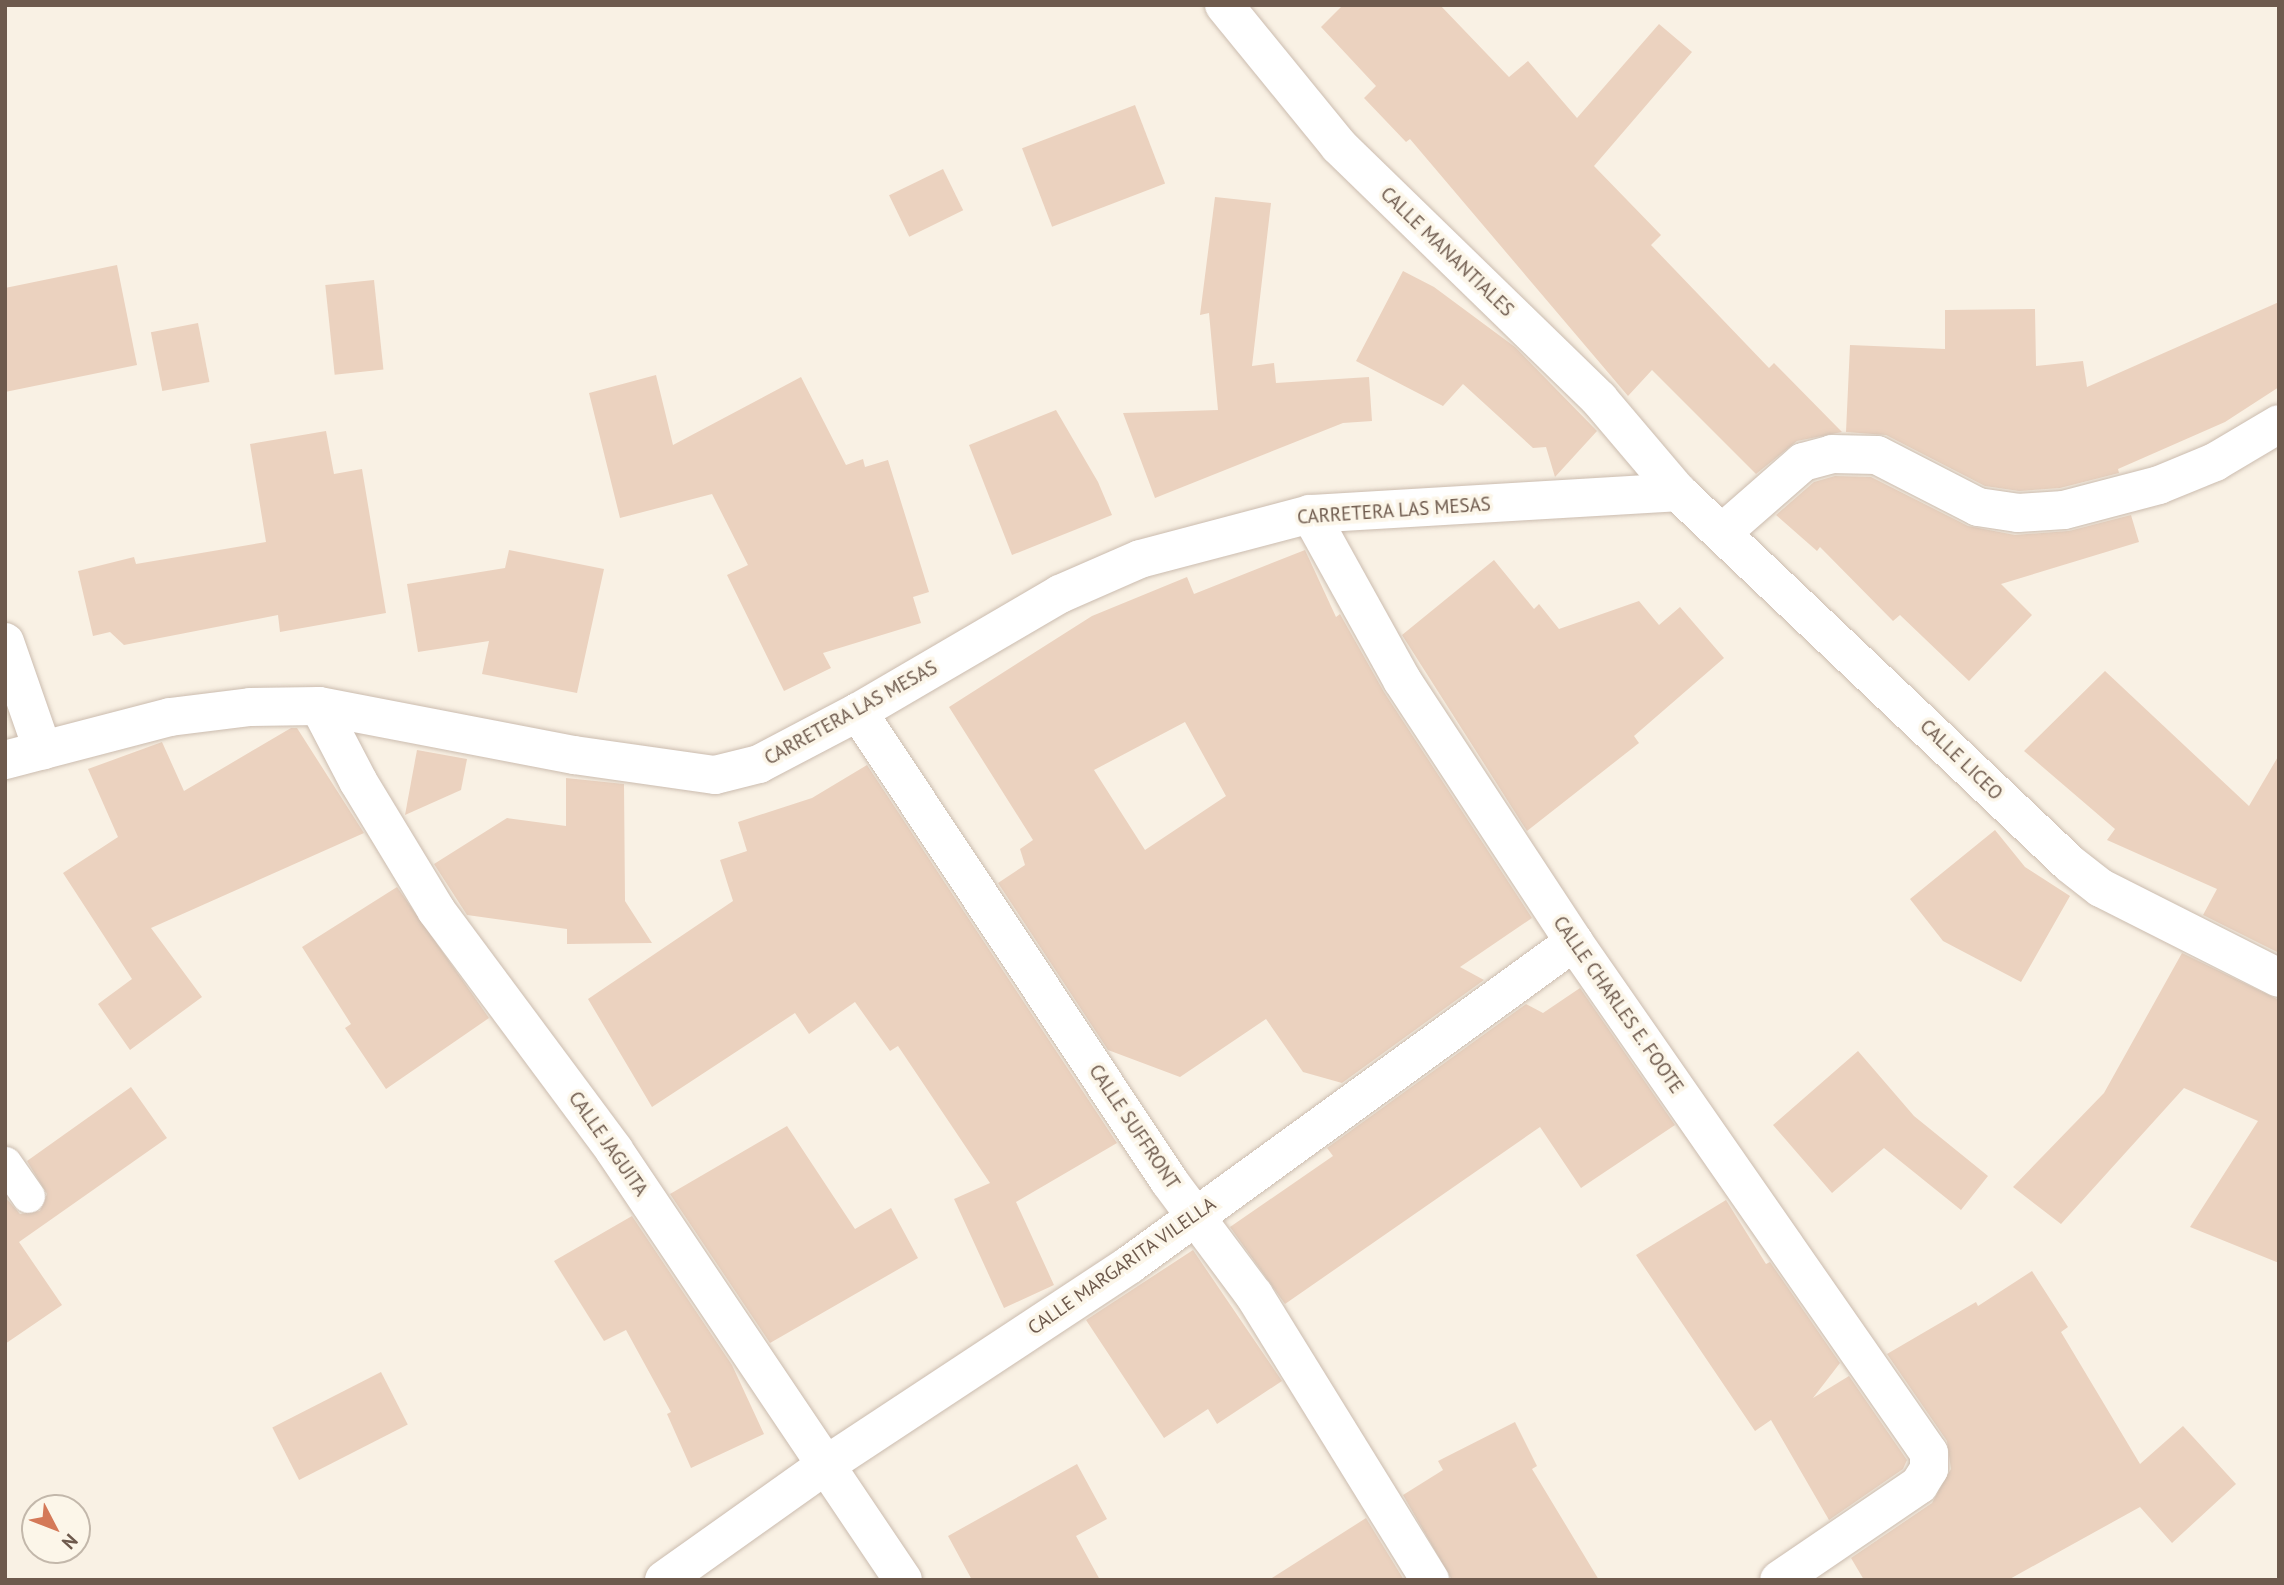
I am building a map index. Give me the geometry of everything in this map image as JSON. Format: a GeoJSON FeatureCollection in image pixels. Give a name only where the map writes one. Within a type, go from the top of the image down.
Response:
{"type":"FeatureCollection","features":[{"type":"Feature","properties":{"kind":"street","name":"CALLE MANANTIALES"},"geometry":{"type":"LineString","coordinates":[[1224,5],[1339,146],[1599,399],[1678,492]]}},
{"type":"Feature","properties":{"kind":"street"},"geometry":{"type":"LineString","coordinates":[[1723,532],[1803,463],[1832,454],[1877,455],[1978,507],[2018,513],[2064,510],[2159,485],[2204,467],[2279,424]]}},
{"type":"Feature","properties":{"kind":"street","name":"CARRETERA LAS MESAS"},"geometry":{"type":"LineString","coordinates":[[5,761],[170,717],[320,706],[575,755],[715,775],[759,764],[858,712],[1071,589],[1140,558],[1310,514],[1678,492]]}},
{"type":"Feature","properties":{"kind":"street","name":"CALLE LICEO"},"geometry":{"type":"LineString","coordinates":[[1678,492],[2070,864],[2101,888],[2279,978]]}},
{"type":"Feature","properties":{"kind":"street","name":"CALLE CHARLES E. FOOTE"},"geometry":{"type":"LineString","coordinates":[[1310,514],[1402,680],[1574,942],[1929,1452],[1929,1469],[1919,1485],[1779,1580]]}},
{"type":"Feature","properties":{"kind":"street"},"geometry":{"type":"LineString","coordinates":[[5,642],[43,751]]}},
{"type":"Feature","properties":{"kind":"street","name":"CALLE JAGUITA"},"geometry":{"type":"LineString","coordinates":[[320,706],[358,781],[436,910],[614,1150],[903,1580]]}},
{"type":"Feature","properties":{"kind":"street","name":"CALLE SUFFRONT"},"geometry":{"type":"LineString","coordinates":[[858,712],[1196,1215],[1254,1295],[1430,1580]]}},
{"type":"Feature","properties":{"kind":"street","name":"CALLE MARGARITA VILELLA"},"geometry":{"type":"LineString","coordinates":[[664,1580],[826,1465],[1129,1265],[1574,942]]}},
{"type":"Feature","properties":{"kind":"lane"},"geometry":{"type":"LineString","coordinates":[[5,1163],[28,1196]]}},
{"type":"Feature","properties":{"kind":"building"},"geometry":{"type":"Polygon","coordinates":[[[1343,5],[1440,5],[1509,77],[1528,61],[1577,118],[1659,24],[1692,52],[1594,166],[1661,235],[1651,245],[1769,368],[1774,363],[1842,432],[1797,441],[1756,474],[1652,370],[1628,396],[1410,139],[1406,142],[1364,98],[1376,86],[1321,27],[1343,5]]]}},
{"type":"Feature","properties":{"kind":"building"},"geometry":{"type":"Polygon","coordinates":[[[1135,105],[1165,183],[1052,227],[1022,148],[1135,105]]]}},
{"type":"Feature","properties":{"kind":"building"},"geometry":{"type":"Polygon","coordinates":[[[943,169],[963,210],[909,237],[889,195],[943,169]]]}},
{"type":"Feature","properties":{"kind":"building"},"geometry":{"type":"Polygon","coordinates":[[[1215,197],[1271,203],[1252,366],[1274,363],[1276,383],[1369,377],[1372,421],[1343,423],[1155,498],[1123,413],[1218,410],[1209,313],[1200,315],[1215,197]]]}},
{"type":"Feature","properties":{"kind":"building"},"geometry":{"type":"Polygon","coordinates":[[[117,265],[137,365],[5,392],[5,288],[117,265]]]}},
{"type":"Feature","properties":{"kind":"building"},"geometry":{"type":"Polygon","coordinates":[[[1403,271],[1434,287],[1515,347],[1597,431],[1555,477],[1546,447],[1533,448],[1463,384],[1443,406],[1356,361],[1403,271]]]}},
{"type":"Feature","properties":{"kind":"building"},"geometry":{"type":"Polygon","coordinates":[[[374,280],[383,370],[335,375],[325,285],[374,280]]]}},
{"type":"Feature","properties":{"kind":"building"},"geometry":{"type":"Polygon","coordinates":[[[2279,302],[2279,387],[2225,422],[2118,469],[2119,473],[2060,488],[2019,491],[1985,486],[1886,435],[1846,432],[1850,345],[1945,349],[1945,310],[2035,309],[2036,366],[2083,361],[2087,387],[2279,302]]]}},
{"type":"Feature","properties":{"kind":"building"},"geometry":{"type":"Polygon","coordinates":[[[198,323],[209,382],[162,391],[151,332],[198,323]]]}},
{"type":"Feature","properties":{"kind":"building"},"geometry":{"type":"Polygon","coordinates":[[[656,375],[673,445],[801,377],[846,465],[863,459],[865,467],[888,460],[929,592],[913,597],[921,623],[823,653],[831,668],[784,691],[727,575],[748,565],[712,494],[620,518],[589,393],[656,375]]]}},
{"type":"Feature","properties":{"kind":"building"},"geometry":{"type":"Polygon","coordinates":[[[1056,410],[1098,482],[1112,515],[1012,555],[969,445],[1056,410]]]}},
{"type":"Feature","properties":{"kind":"building"},"geometry":{"type":"Polygon","coordinates":[[[326,431],[334,474],[362,469],[386,613],[280,632],[278,615],[124,645],[110,632],[93,636],[78,571],[134,557],[136,564],[266,542],[250,444],[326,431]]]}},
{"type":"Feature","properties":{"kind":"building"},"geometry":{"type":"Polygon","coordinates":[[[1835,476],[1871,477],[1968,526],[2015,535],[2069,531],[2131,515],[2139,542],[2001,584],[2032,615],[1969,681],[1900,615],[1893,621],[1820,547],[1817,551],[1776,515],[1814,482],[1835,476]]]}},
{"type":"Feature","properties":{"kind":"building"},"geometry":{"type":"Polygon","coordinates":[[[509,550],[604,569],[577,693],[482,674],[489,641],[418,652],[407,584],[505,568],[509,550]]]}},
{"type":"Feature","properties":{"kind":"building"},"geometry":{"type":"Polygon","coordinates":[[[1305,550],[1336,617],[1340,614],[1384,692],[1532,918],[1460,967],[1484,980],[1342,1083],[1303,1072],[1266,1019],[1180,1077],[1108,1050],[998,883],[1025,865],[1020,849],[1033,840],[949,707],[1092,616],[1187,577],[1194,594],[1305,550]],[[1185,722],[1094,770],[1145,850],[1226,796],[1185,722]]]}},
{"type":"Feature","properties":{"kind":"building"},"geometry":{"type":"Polygon","coordinates":[[[1494,560],[1534,609],[1539,604],[1559,629],[1639,601],[1659,625],[1680,607],[1724,658],[1634,736],[1639,743],[1527,831],[1402,635],[1494,560]]]}},
{"type":"Feature","properties":{"kind":"building"},"geometry":{"type":"Polygon","coordinates":[[[2105,671],[2249,806],[2279,755],[2279,953],[2203,915],[2217,889],[2107,840],[2115,829],[2024,751],[2105,671]]]}},
{"type":"Feature","properties":{"kind":"building"},"geometry":{"type":"Polygon","coordinates":[[[291,728],[297,728],[364,833],[151,928],[202,997],[130,1050],[98,1004],[132,979],[63,873],[118,837],[88,769],[162,742],[184,791],[291,728]]]}},
{"type":"Feature","properties":{"kind":"building"},"geometry":{"type":"Polygon","coordinates":[[[417,750],[467,759],[461,790],[405,815],[417,750]]]}},
{"type":"Feature","properties":{"kind":"building"},"geometry":{"type":"Polygon","coordinates":[[[867,765],[1117,1143],[1016,1202],[1054,1285],[1004,1308],[954,1199],[990,1183],[898,1046],[890,1051],[855,1002],[809,1034],[795,1013],[652,1107],[588,999],[733,901],[720,860],[747,851],[738,822],[812,798],[867,765]]]}},
{"type":"Feature","properties":{"kind":"building"},"geometry":{"type":"Polygon","coordinates":[[[566,778],[624,784],[625,901],[652,943],[567,944],[567,929],[467,915],[434,864],[507,818],[566,826],[566,778]]]}},
{"type":"Feature","properties":{"kind":"building"},"geometry":{"type":"Polygon","coordinates":[[[1995,830],[2025,867],[2070,896],[2021,982],[1943,941],[1910,899],[1995,830]]]}},
{"type":"Feature","properties":{"kind":"building"},"geometry":{"type":"Polygon","coordinates":[[[397,887],[489,1018],[386,1089],[345,1028],[351,1024],[302,947],[397,887]]]}},
{"type":"Feature","properties":{"kind":"building"},"geometry":{"type":"Polygon","coordinates":[[[2182,953],[2279,1000],[2279,1263],[2190,1227],[2258,1121],[2184,1088],[2061,1224],[2013,1187],[2104,1093],[2182,953]]]}},
{"type":"Feature","properties":{"kind":"building"},"geometry":{"type":"Polygon","coordinates":[[[1580,988],[1675,1125],[1581,1188],[1540,1127],[1285,1304],[1230,1227],[1333,1156],[1327,1148],[1526,1004],[1543,1013],[1580,988]]]}},
{"type":"Feature","properties":{"kind":"building"},"geometry":{"type":"Polygon","coordinates":[[[1858,1051],[1914,1116],[1988,1176],[1961,1210],[1884,1148],[1832,1193],[1773,1125],[1858,1051]]]}},
{"type":"Feature","properties":{"kind":"building"},"geometry":{"type":"Polygon","coordinates":[[[131,1087],[167,1138],[19,1242],[62,1305],[5,1344],[5,1197],[20,1214],[40,1211],[47,1194],[27,1161],[131,1087]]]}},
{"type":"Feature","properties":{"kind":"building"},"geometry":{"type":"Polygon","coordinates":[[[787,1126],[855,1229],[891,1208],[918,1258],[770,1343],[670,1194],[787,1126]]]}},
{"type":"Feature","properties":{"kind":"building"},"geometry":{"type":"Polygon","coordinates":[[[1726,1200],[1766,1264],[1770,1262],[1840,1363],[1813,1398],[1849,1376],[1907,1460],[1903,1469],[1829,1520],[1771,1420],[1755,1431],[1636,1255],[1726,1200]]]}},
{"type":"Feature","properties":{"kind":"building"},"geometry":{"type":"Polygon","coordinates":[[[632,1216],[732,1365],[764,1434],[691,1468],[667,1414],[671,1412],[626,1330],[604,1341],[554,1261],[632,1216]]]}},
{"type":"Feature","properties":{"kind":"building"},"geometry":{"type":"Polygon","coordinates":[[[1193,1250],[1282,1381],[1217,1424],[1208,1409],[1164,1438],[1086,1320],[1193,1250]]]}},
{"type":"Feature","properties":{"kind":"building"},"geometry":{"type":"Polygon","coordinates":[[[2032,1271],[2068,1327],[2061,1332],[2140,1464],[2183,1426],[2236,1484],[2172,1543],[2140,1507],[2008,1580],[1864,1580],[1851,1558],[1932,1503],[1951,1469],[1947,1441],[1887,1354],[1976,1302],[1978,1306],[2032,1271]]]}},
{"type":"Feature","properties":{"kind":"building"},"geometry":{"type":"Polygon","coordinates":[[[381,1372],[408,1425],[299,1480],[272,1427],[381,1372]]]}},
{"type":"Feature","properties":{"kind":"building"},"geometry":{"type":"Polygon","coordinates":[[[1515,1422],[1537,1466],[1532,1469],[1599,1580],[1452,1580],[1403,1495],[1443,1470],[1438,1461],[1515,1422]]]}},
{"type":"Feature","properties":{"kind":"building"},"geometry":{"type":"Polygon","coordinates":[[[1077,1464],[1107,1519],[1076,1536],[1100,1580],[972,1580],[948,1536],[1077,1464]]]}},
{"type":"Feature","properties":{"kind":"building"},"geometry":{"type":"Polygon","coordinates":[[[1366,1518],[1404,1580],[1269,1580],[1366,1518]]]}}]}
